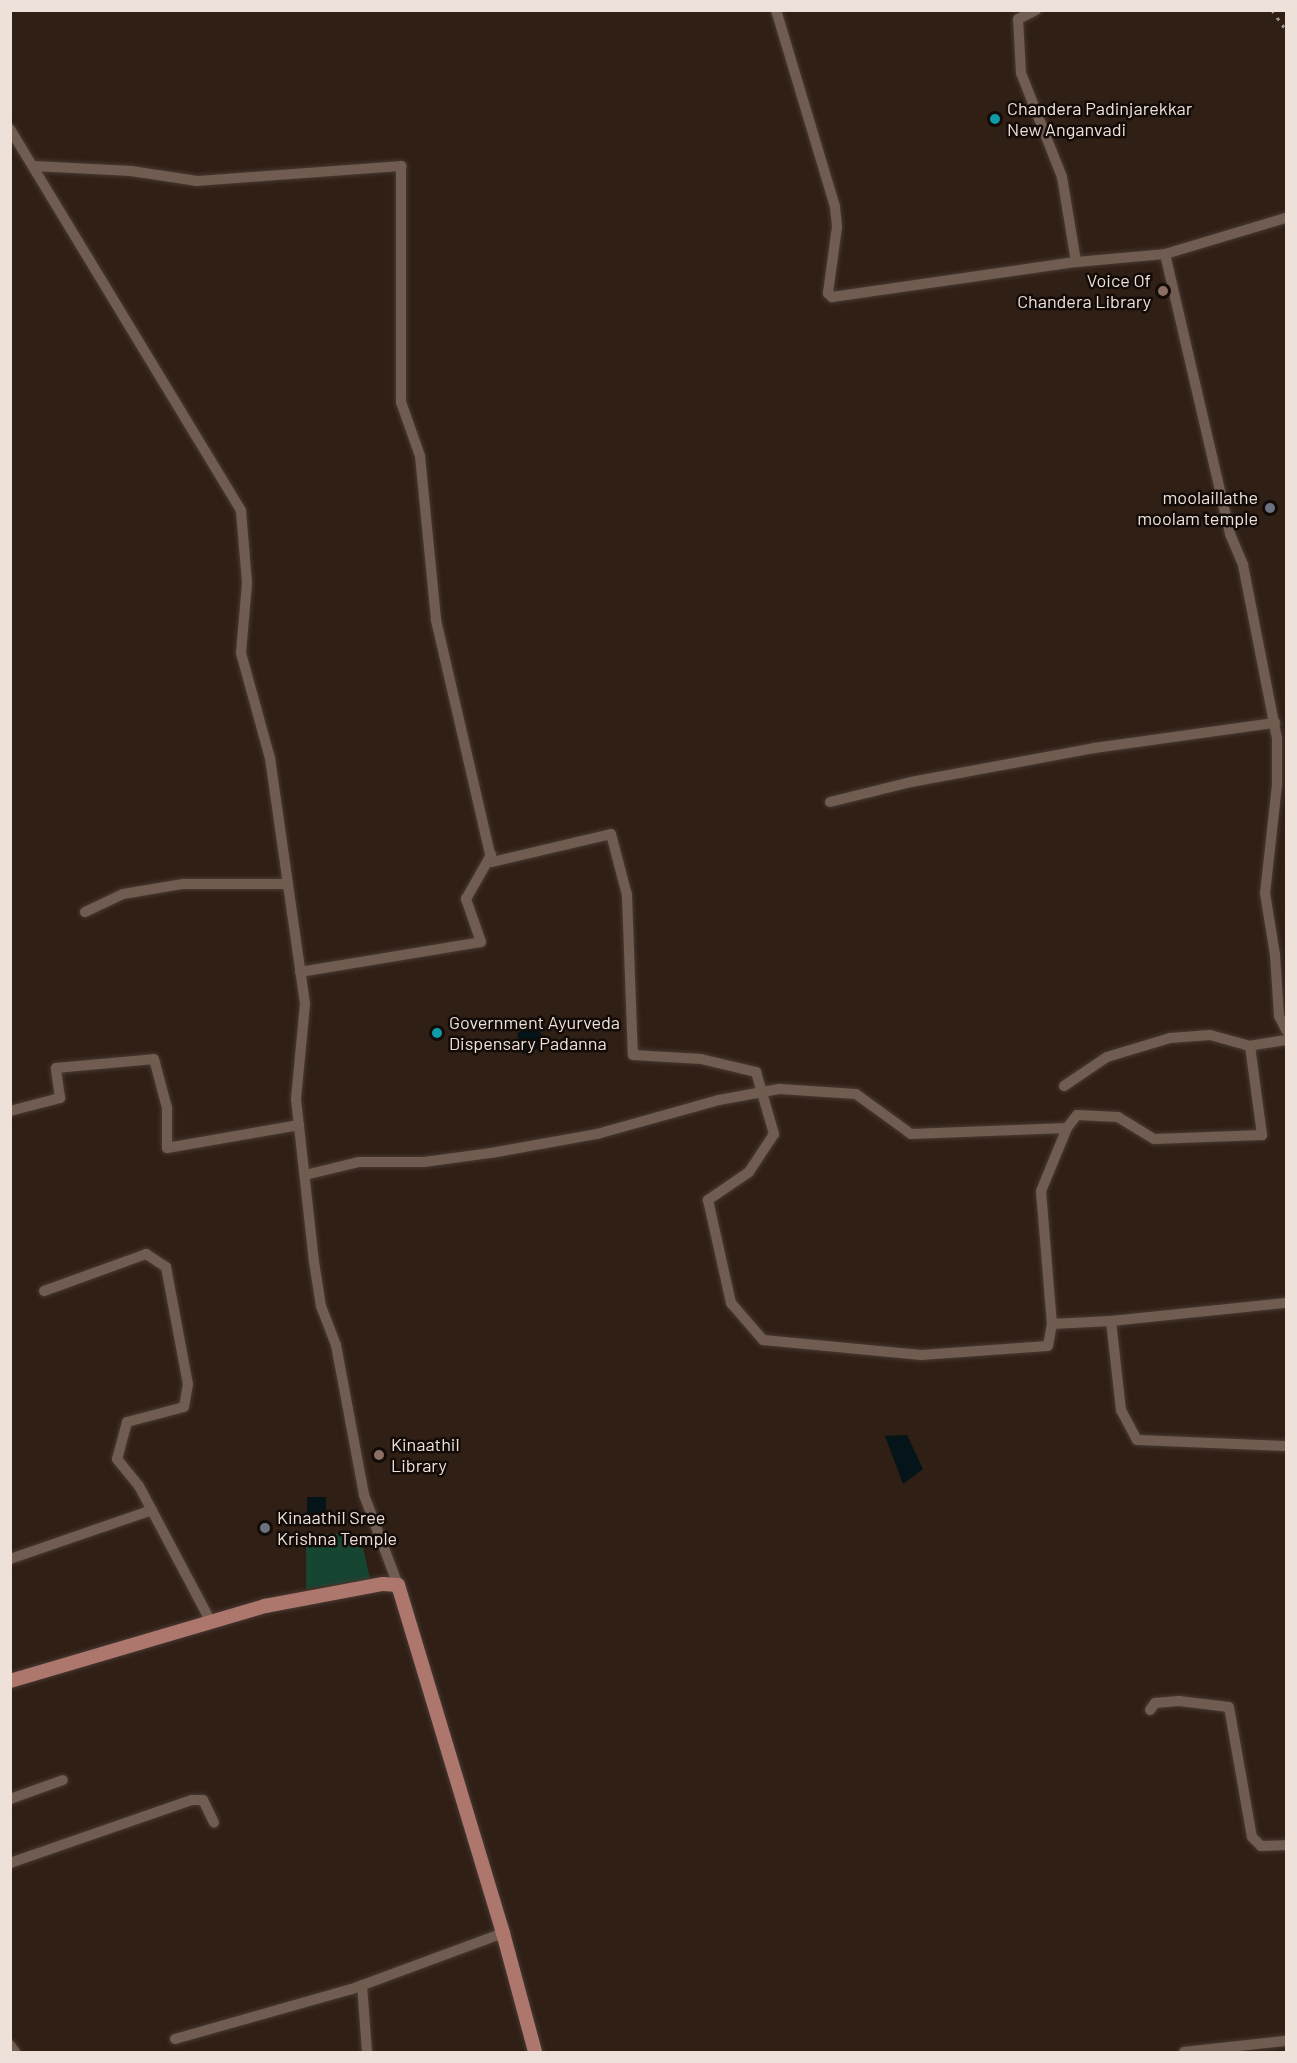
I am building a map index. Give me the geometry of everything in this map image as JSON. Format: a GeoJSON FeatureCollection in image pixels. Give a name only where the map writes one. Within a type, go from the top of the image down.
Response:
{"type":"FeatureCollection","features":[{"type":"Feature","properties":{"kind":"main road"},"geometry":{"type":"LineString","coordinates":[[10,1681],[265,1606],[383,1584],[398,1585],[503,1933],[535,2052]]}},
{"type":"Feature","properties":{"kind":"street"},"geometry":{"type":"LineString","coordinates":[[776,10],[836,207],[837,227],[828,293],[832,297],[1076,262],[1165,254],[1287,218]]}},
{"type":"Feature","properties":{"kind":"street"},"geometry":{"type":"LineString","coordinates":[[1036,10],[1018,19],[1021,73],[1062,177],[1076,262]]}},
{"type":"Feature","properties":{"kind":"street"},"geometry":{"type":"LineString","coordinates":[[10,129],[241,511],[248,583],[241,653],[270,758],[300,972],[305,1025],[296,1099],[321,1305],[336,1344],[364,1495],[398,1585]]}},
{"type":"Feature","properties":{"kind":"street"},"geometry":{"type":"LineString","coordinates":[[34,166],[131,171],[197,181],[401,166],[401,402],[420,456],[436,620],[492,862],[611,834],[627,895],[633,1055],[701,1059],[756,1072],[774,1134],[749,1172],[708,1200],[731,1302],[763,1340],[921,1355],[1048,1346],[1052,1323],[1041,1191],[1067,1128],[1077,1115],[1118,1117],[1154,1139],[1262,1135],[1250,1046]]}},
{"type":"Feature","properties":{"kind":"street"},"geometry":{"type":"LineString","coordinates":[[1165,254],[1230,534],[1243,565],[1275,723],[1282,738],[1265,893],[1275,955],[1280,1016],[1287,1030]]}},
{"type":"Feature","properties":{"kind":"street"},"geometry":{"type":"LineString","coordinates":[[830,802],[911,782],[1094,748],[1275,723]]}},
{"type":"Feature","properties":{"kind":"street"},"geometry":{"type":"LineString","coordinates":[[300,972],[481,942],[466,898],[490,855]]}},
{"type":"Feature","properties":{"kind":"street"},"geometry":{"type":"LineString","coordinates":[[85,912],[123,894],[173,885],[288,884]]}},
{"type":"Feature","properties":{"kind":"street"},"geometry":{"type":"LineString","coordinates":[[1064,1086],[1107,1057],[1170,1038],[1210,1035],[1250,1046],[1287,1040]]}},
{"type":"Feature","properties":{"kind":"street"},"geometry":{"type":"LineString","coordinates":[[10,1111],[60,1098],[56,1068],[154,1059],[167,1108],[167,1148],[299,1125]]}},
{"type":"Feature","properties":{"kind":"street"},"geometry":{"type":"LineString","coordinates":[[305,1175],[359,1162],[424,1162],[490,1154],[597,1134],[779,1089],[856,1094],[911,1134],[1067,1128]]}},
{"type":"Feature","properties":{"kind":"street"},"geometry":{"type":"LineString","coordinates":[[44,1291],[146,1254],[166,1267],[188,1384],[184,1407],[127,1422],[117,1459],[152,1510],[211,1622]]}},
{"type":"Feature","properties":{"kind":"street"},"geometry":{"type":"LineString","coordinates":[[1052,1323],[1111,1321],[1287,1304]]}},
{"type":"Feature","properties":{"kind":"street"},"geometry":{"type":"LineString","coordinates":[[1111,1321],[1121,1410],[1137,1440],[1287,1446]]}},
{"type":"Feature","properties":{"kind":"street"},"geometry":{"type":"LineString","coordinates":[[10,1559],[152,1510]]}},
{"type":"Feature","properties":{"kind":"street"},"geometry":{"type":"LineString","coordinates":[[1150,1710],[1155,1703],[1179,1701],[1229,1707],[1252,1837],[1261,1846],[1287,1845]]}},
{"type":"Feature","properties":{"kind":"street"},"geometry":{"type":"LineString","coordinates":[[10,1799],[63,1780]]}},
{"type":"Feature","properties":{"kind":"street"},"geometry":{"type":"LineString","coordinates":[[10,1863],[192,1800],[203,1800],[214,1823]]}},
{"type":"Feature","properties":{"kind":"street"},"geometry":{"type":"LineString","coordinates":[[175,2039],[362,1984],[503,1933]]}},
{"type":"Feature","properties":{"kind":"street"},"geometry":{"type":"LineString","coordinates":[[362,1984],[367,2052]]}},
{"type":"Feature","properties":{"kind":"street"},"geometry":{"type":"LineString","coordinates":[[1184,2052],[1287,2041]]}},
{"type":"Feature","properties":{"kind":"street"},"geometry":{"type":"LineString","coordinates":[[10,2045],[15,2052]]}},
{"type":"Feature","properties":{"kind":"green space"},"geometry":{"type":"Polygon","coordinates":[[[306,1534],[360,1534],[370,1579],[306,1589],[306,1534]]]}},
{"type":"Feature","properties":{"kind":"shaded area"},"geometry":{"type":"Polygon","coordinates":[[[536,1026],[543,1037],[542,1048],[522,1054],[517,1033],[536,1026]]]}},
{"type":"Feature","properties":{"kind":"shaded area"},"geometry":{"type":"Polygon","coordinates":[[[907,1435],[923,1469],[903,1484],[885,1436],[907,1435]]]}},
{"type":"Feature","properties":{"kind":"shaded area"},"geometry":{"type":"Polygon","coordinates":[[[307,1497],[326,1497],[326,1525],[307,1525],[307,1497]]]}},
{"type":"Feature","properties":{"kind":"railway"},"geometry":{"type":"LineString","coordinates":[[1272,10],[1286,30]]}},
{"type":"Feature","properties":{"kind":"place","name":"Chandera Padinjarekkar New Anganvadi"},"geometry":{"type":"Point","coordinates":[995,119]}},
{"type":"Feature","properties":{"kind":"place","name":"Voice Of Chandera Library"},"geometry":{"type":"Point","coordinates":[1163,291]}},
{"type":"Feature","properties":{"kind":"place","name":"moolaillathe moolam temple"},"geometry":{"type":"Point","coordinates":[1270,508]}},
{"type":"Feature","properties":{"kind":"place","name":"Government Ayurveda Dispensary Padanna"},"geometry":{"type":"Point","coordinates":[437,1033]}},
{"type":"Feature","properties":{"kind":"place","name":"Kinaathil Library"},"geometry":{"type":"Point","coordinates":[379,1455]}},
{"type":"Feature","properties":{"kind":"place","name":"Kinaathil Sree Krishna Temple"},"geometry":{"type":"Point","coordinates":[265,1528]}}]}
